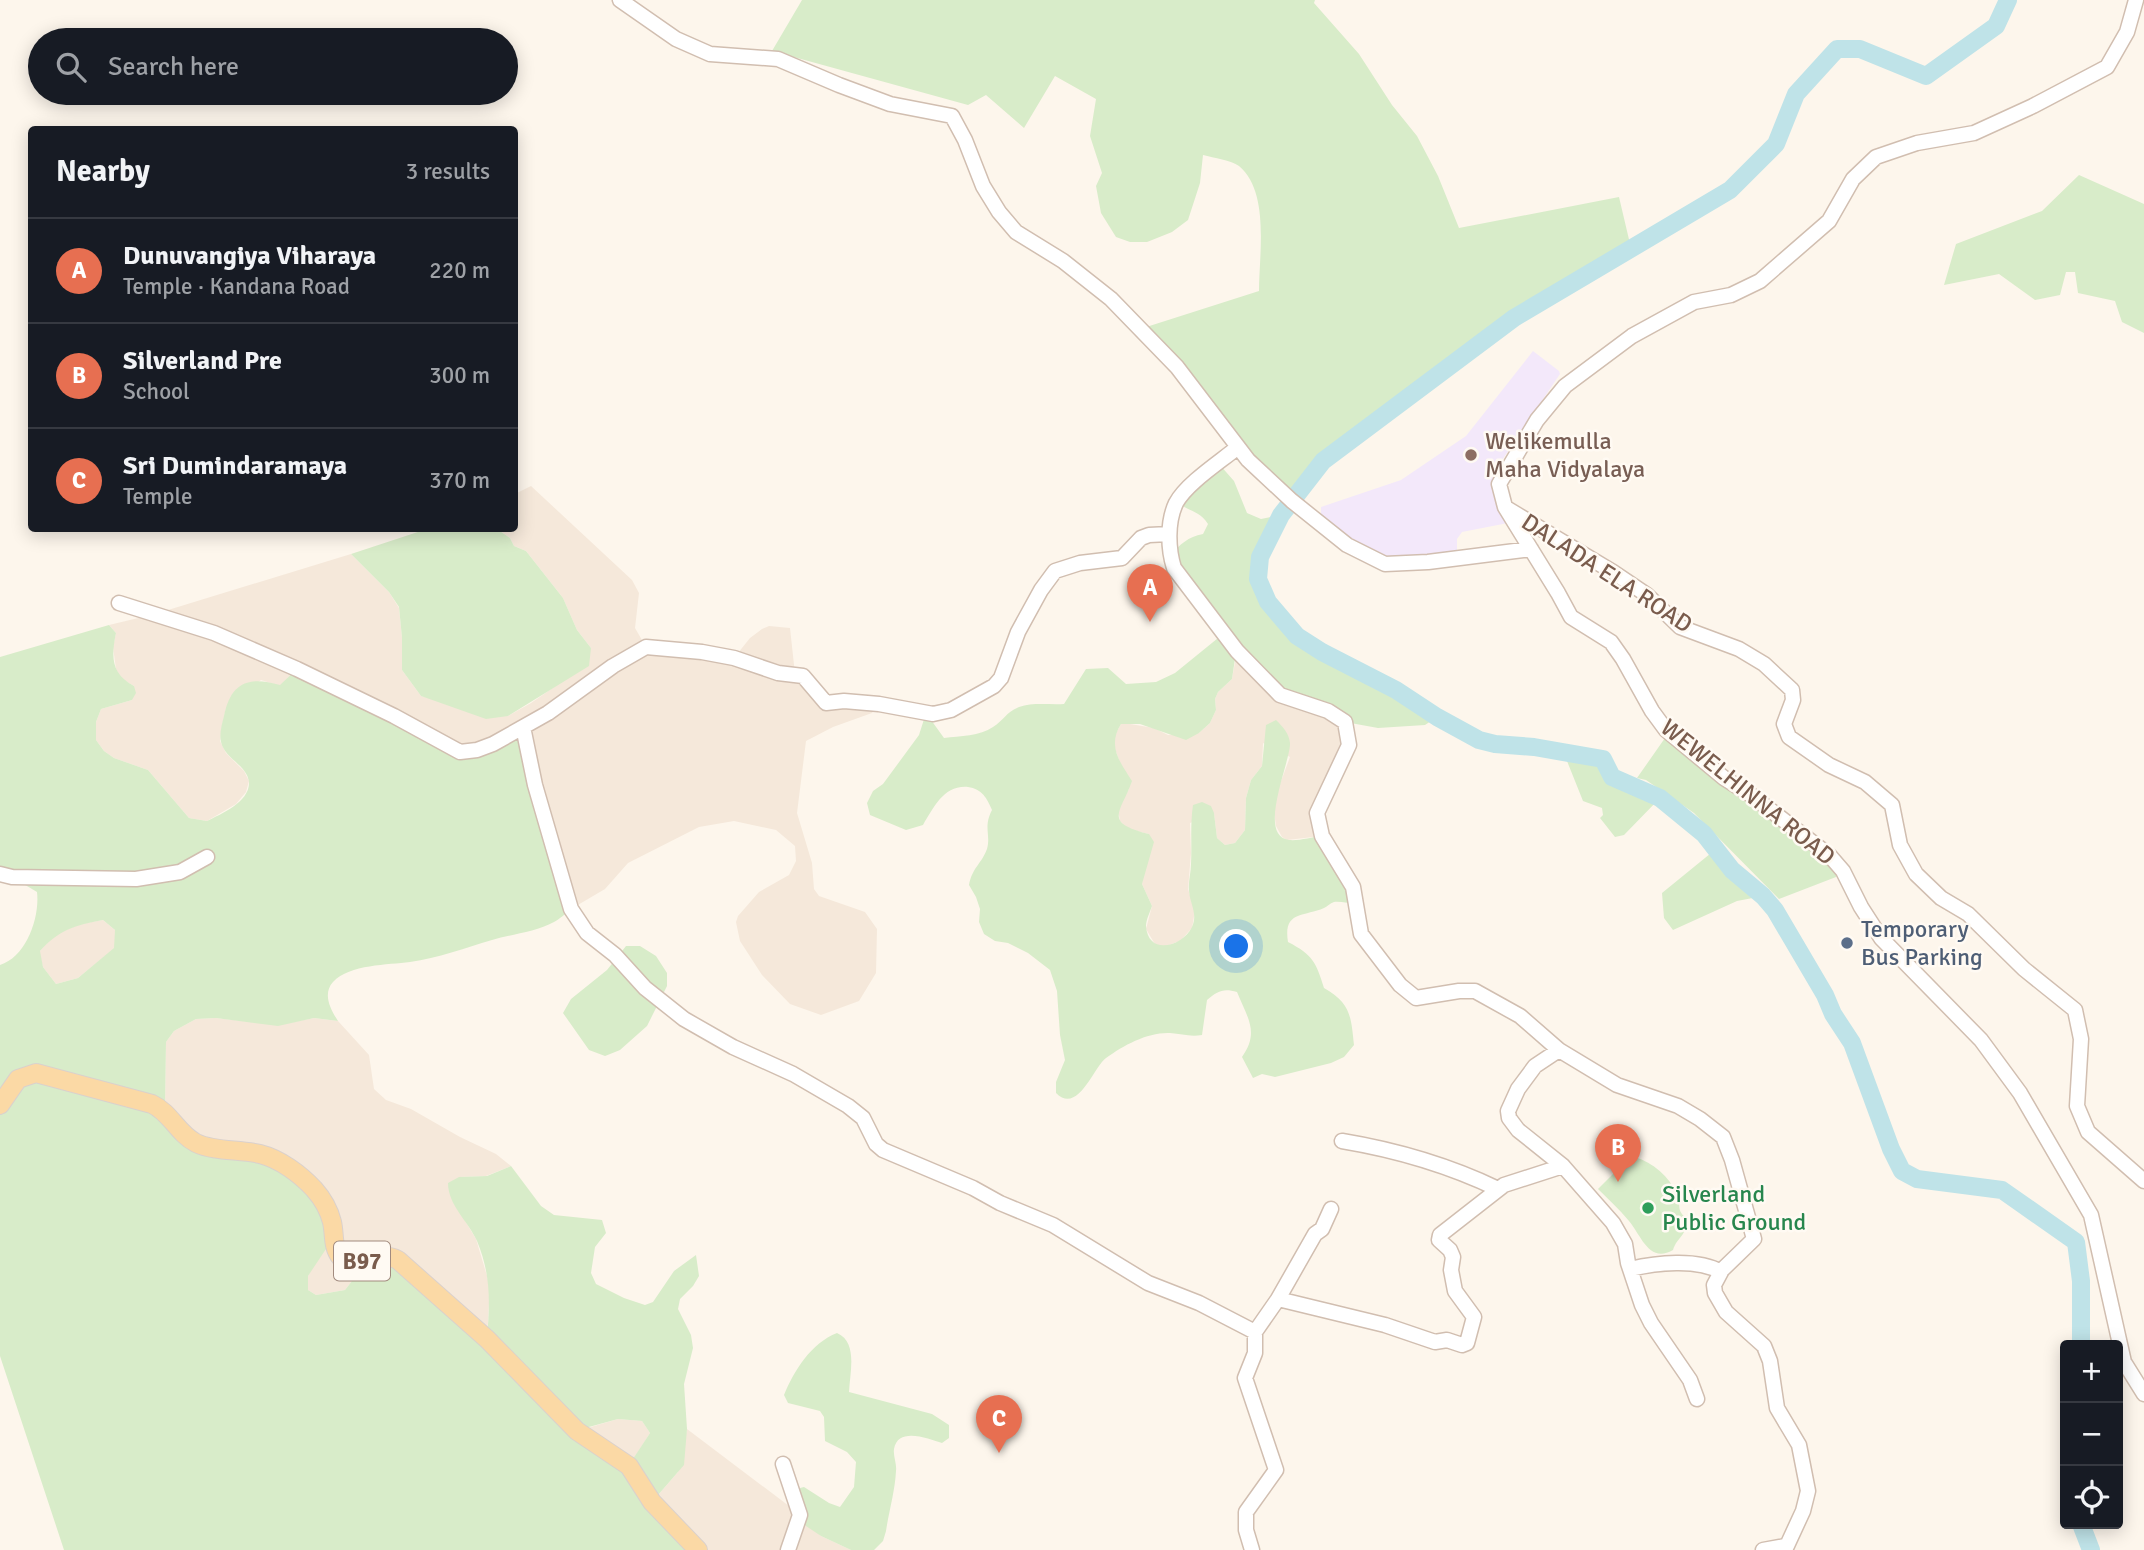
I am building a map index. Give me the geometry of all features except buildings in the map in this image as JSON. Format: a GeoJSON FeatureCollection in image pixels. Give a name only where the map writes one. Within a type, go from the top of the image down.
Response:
{"type":"FeatureCollection","features":[{"type":"Feature","properties":{"kind":"main road","name":"B97"},"geometry":{"type":"LineString","coordinates":[[0,1105],[18,1079],[36,1073],[152,1104],[164,1110],[182,1132],[197,1143],[222,1150],[261,1155],[290,1169],[315,1190],[327,1208],[335,1247],[341,1258],[354,1262],[389,1255],[398,1260],[487,1339],[577,1430],[629,1466],[652,1502],[698,1550]]}},
{"type":"Feature","properties":{"kind":"street"},"geometry":{"type":"LineString","coordinates":[[620,0],[676,39],[710,54],[778,60],[890,104],[952,116],[965,139],[983,186],[999,212],[1016,232],[1063,261],[1111,299],[1177,367],[1238,447],[1272,482],[1347,545],[1385,564],[1428,562],[1531,550]]}},
{"type":"Feature","properties":{"kind":"street"},"geometry":{"type":"LineString","coordinates":[[1505,507],[1499,484],[1537,420],[1565,386],[1632,336],[1694,302],[1731,295],[1760,281],[1829,221],[1853,179],[1876,158],[1917,143],[1974,133],[2107,67],[2127,32],[2136,0]]}},
{"type":"Feature","properties":{"kind":"street"},"geometry":{"type":"LineString","coordinates":[[1238,447],[1177,502],[1170,534],[1170,554],[1174,568],[1237,651],[1261,677],[1280,695],[1328,711],[1345,722],[1349,745],[1317,813],[1322,836],[1353,887],[1361,934],[1405,990],[1413,996],[1475,991],[1520,1016],[1559,1050],[1617,1085],[1678,1106],[1723,1137],[1754,1239],[1721,1272],[1714,1285],[1715,1293],[1726,1312],[1764,1346],[1770,1361],[1777,1408],[1798,1446],[1808,1491],[1803,1511],[1785,1548],[1763,1550]]}},
{"type":"Feature","properties":{"kind":"street","name":"WEWELHINNA ROAD"},"geometry":{"type":"LineString","coordinates":[[1505,507],[1571,617],[1604,637],[1616,649],[1666,730],[1724,778],[1751,795],[1830,856],[1843,871],[1881,938],[1981,1040],[2020,1093],[2091,1215],[2124,1362],[2144,1394]]}},
{"type":"Feature","properties":{"kind":"street","name":"DALADA ELA ROAD"},"geometry":{"type":"LineString","coordinates":[[1505,507],[1647,595],[1680,627],[1739,649],[1764,664],[1792,690],[1793,700],[1784,724],[1789,737],[1829,765],[1865,782],[1892,805],[1900,845],[1916,874],[1941,898],[1969,914],[2024,970],[2076,1010],[2081,1039],[2077,1106],[2088,1132],[2144,1181]]}},
{"type":"Feature","properties":{"kind":"street"},"geometry":{"type":"LineString","coordinates":[[119,603],[214,633],[297,668],[460,752],[477,750],[548,713],[613,666],[646,647],[702,652],[778,673],[803,676],[826,703],[844,701],[879,704],[926,713],[942,713],[994,686],[1001,678],[1018,632],[1041,590],[1055,571],[1080,563],[1122,558],[1141,538],[1170,534]]}},
{"type":"Feature","properties":{"kind":"street"},"geometry":{"type":"LineString","coordinates":[[523,727],[535,786],[571,909],[587,933],[615,955],[645,988],[684,1018],[733,1047],[793,1074],[848,1106],[863,1118],[876,1144],[883,1150],[1054,1225],[1148,1283],[1199,1303],[1255,1332]]}},
{"type":"Feature","properties":{"kind":"street"},"geometry":{"type":"LineString","coordinates":[[0,874],[12,877],[136,879],[180,872],[207,857]]}},
{"type":"Feature","properties":{"kind":"street"},"geometry":{"type":"LineString","coordinates":[[1559,1050],[1535,1066],[1518,1089],[1508,1114],[1518,1130],[1563,1166],[1613,1223],[1625,1244],[1642,1305],[1689,1380],[1697,1399]]}},
{"type":"Feature","properties":{"kind":"street"},"geometry":{"type":"LineString","coordinates":[[1342,1141],[1398,1152],[1471,1176],[1498,1189]]}},
{"type":"Feature","properties":{"kind":"street"},"geometry":{"type":"LineString","coordinates":[[1278,1299],[1385,1325],[1435,1342],[1447,1340],[1462,1345],[1467,1343],[1474,1317],[1455,1291],[1451,1270],[1453,1257],[1450,1250],[1439,1240],[1440,1236],[1498,1189],[1533,1174],[1563,1166]]}},
{"type":"Feature","properties":{"kind":"street"},"geometry":{"type":"LineString","coordinates":[[1252,1550],[1246,1530],[1245,1512],[1276,1470],[1245,1378],[1255,1353],[1255,1332],[1278,1299],[1315,1234],[1322,1229],[1331,1209]]}},
{"type":"Feature","properties":{"kind":"street"},"geometry":{"type":"LineString","coordinates":[[1630,1269],[1646,1265],[1690,1264],[1721,1272]]}},
{"type":"Feature","properties":{"kind":"street"},"geometry":{"type":"LineString","coordinates":[[783,1464],[800,1515],[788,1550]]}},
{"type":"Feature","properties":{"kind":"shaded area","name":"Welikemulla Maha Vidyalaya"},"geometry":{"type":"Polygon","coordinates":[[[1533,351],[1560,374],[1492,475],[1508,523],[1462,532],[1457,539],[1457,554],[1380,559],[1321,521],[1321,507],[1401,480],[1466,436],[1533,351]]]}},
{"type":"Feature","properties":{"kind":"shaded area"},"geometry":{"type":"Polygon","coordinates":[[[531,486],[632,580],[639,593],[635,628],[646,647],[734,658],[750,638],[762,629],[769,626],[790,628],[795,674],[817,694],[879,704],[872,713],[833,727],[806,741],[797,813],[812,863],[814,889],[819,896],[865,912],[877,929],[876,973],[859,1001],[821,1015],[790,1004],[762,975],[740,941],[736,922],[738,916],[759,892],[789,875],[796,861],[795,846],[776,830],[734,821],[699,827],[628,863],[605,889],[571,909],[477,750],[261,680],[226,708],[222,726],[220,741],[226,753],[244,771],[249,781],[246,792],[236,804],[207,821],[189,818],[148,770],[114,758],[104,751],[96,740],[96,722],[101,709],[132,700],[134,686],[120,678],[116,669],[113,647],[116,633],[109,625],[155,614],[351,554],[389,592],[399,608],[402,670],[421,696],[508,716],[531,703],[557,685],[591,648],[577,630],[563,598],[526,551],[514,546],[510,538],[501,532],[518,532],[518,492],[531,486]]]}},
{"type":"Feature","properties":{"kind":"shaded area"},"geometry":{"type":"Polygon","coordinates":[[[1237,651],[1328,711],[1348,734],[1317,813],[1322,836],[1287,840],[1282,837],[1276,826],[1274,812],[1277,792],[1290,757],[1263,743],[1262,766],[1251,780],[1246,798],[1245,830],[1235,843],[1225,845],[1217,838],[1214,813],[1190,823],[1188,889],[1195,911],[1192,928],[1180,941],[1156,946],[1146,929],[1152,906],[1142,884],[1149,834],[1127,829],[1120,821],[1118,809],[1129,789],[1113,743],[1121,724],[1154,728],[1168,735],[1199,733],[1210,723],[1216,710],[1215,699],[1218,692],[1232,679],[1237,651]]]}},
{"type":"Feature","properties":{"kind":"shaded area"},"geometry":{"type":"Polygon","coordinates":[[[103,920],[115,930],[115,948],[78,978],[56,984],[43,967],[39,952],[54,935],[80,924],[103,920]]]}},
{"type":"Feature","properties":{"kind":"shaded area"},"geometry":{"type":"Polygon","coordinates":[[[216,1018],[278,1025],[314,1018],[338,1021],[369,1055],[374,1089],[386,1100],[411,1109],[496,1154],[511,1166],[486,1176],[460,1177],[464,1219],[476,1239],[490,1286],[487,1339],[369,1260],[345,1290],[316,1295],[308,1290],[308,1276],[314,1264],[165,1110],[166,1042],[174,1031],[196,1019],[216,1018]]]}},
{"type":"Feature","properties":{"kind":"shaded area"},"geometry":{"type":"Polygon","coordinates":[[[618,1419],[642,1421],[650,1433],[629,1466],[577,1431],[618,1419]]]}},
{"type":"Feature","properties":{"kind":"shaded area"},"geometry":{"type":"Polygon","coordinates":[[[687,1429],[789,1506],[821,1536],[851,1550],[698,1550],[652,1502],[678,1472],[687,1429]]]}},
{"type":"Feature","properties":{"kind":"green space"},"geometry":{"type":"Polygon","coordinates":[[[802,0],[1315,0],[1314,3],[1359,54],[1392,105],[1417,136],[1438,176],[1459,228],[1619,197],[1631,248],[1514,318],[1323,461],[1292,501],[1140,329],[1259,291],[1259,207],[1249,177],[1239,166],[1203,155],[1200,183],[1188,220],[1172,232],[1147,242],[1130,242],[1116,237],[1101,213],[1096,186],[1102,173],[1090,136],[1096,99],[1055,76],[1024,128],[986,95],[968,105],[772,51],[802,0]]]}},
{"type":"Feature","properties":{"kind":"green space"},"geometry":{"type":"Polygon","coordinates":[[[2079,175],[2144,204],[2144,333],[2122,322],[2115,301],[2078,293],[2075,272],[2066,272],[2060,295],[2035,300],[1999,274],[1944,285],[1956,244],[2042,211],[2079,175]]]}},
{"type":"Feature","properties":{"kind":"green space"},"geometry":{"type":"Polygon","coordinates":[[[1219,464],[1234,481],[1247,513],[1261,519],[1281,515],[1260,557],[1258,579],[1268,602],[1297,636],[1396,690],[1437,717],[1425,725],[1378,728],[1345,722],[1280,695],[1236,652],[1232,679],[1218,692],[1215,699],[1216,710],[1210,723],[1199,733],[1186,740],[1140,724],[1121,724],[1115,747],[1132,781],[1119,815],[1125,825],[1149,834],[1154,842],[1142,884],[1152,906],[1146,926],[1148,935],[1159,945],[1181,940],[1194,922],[1189,888],[1193,805],[1202,802],[1211,806],[1217,838],[1225,845],[1235,843],[1245,830],[1246,798],[1251,780],[1262,766],[1266,725],[1276,720],[1285,730],[1290,743],[1277,797],[1275,826],[1280,835],[1289,840],[1322,836],[1357,904],[1334,902],[1296,917],[1289,925],[1288,942],[1308,955],[1316,965],[1324,988],[1345,1005],[1354,1045],[1344,1057],[1331,1063],[1275,1077],[1262,1074],[1253,1078],[1242,1057],[1250,1040],[1248,1017],[1237,992],[1224,990],[1207,1000],[1202,1035],[1162,1033],[1136,1040],[1106,1058],[1078,1094],[1064,1098],[1056,1093],[1056,1082],[1065,1060],[1057,991],[1050,970],[1028,953],[984,934],[979,922],[980,909],[969,885],[988,844],[988,821],[992,810],[986,798],[973,788],[960,787],[952,790],[946,793],[931,811],[923,825],[906,830],[870,815],[867,803],[873,791],[883,784],[919,735],[926,713],[944,738],[976,734],[993,727],[1011,711],[1024,705],[1064,704],[1086,669],[1108,668],[1126,684],[1156,682],[1175,673],[1223,634],[1170,556],[1185,542],[1203,534],[1208,524],[1201,516],[1177,502],[1219,464]]]}},
{"type":"Feature","properties":{"kind":"green space"},"geometry":{"type":"Polygon","coordinates":[[[418,532],[501,532],[510,538],[514,546],[526,551],[563,598],[577,630],[591,648],[589,666],[508,716],[486,719],[421,696],[402,670],[399,607],[389,592],[351,554],[418,532]]]}},
{"type":"Feature","properties":{"kind":"green space"},"geometry":{"type":"Polygon","coordinates":[[[109,625],[116,633],[114,664],[121,676],[134,686],[136,693],[132,700],[101,709],[96,722],[96,740],[104,751],[114,758],[148,770],[189,818],[207,821],[234,806],[245,796],[248,789],[247,776],[223,748],[220,736],[227,705],[231,696],[243,684],[259,681],[280,685],[297,669],[460,752],[523,727],[571,909],[554,922],[532,931],[431,958],[370,966],[340,976],[328,992],[330,1007],[338,1021],[314,1018],[278,1026],[216,1018],[196,1019],[174,1031],[166,1042],[165,1110],[182,1132],[261,1155],[315,1190],[334,1237],[308,1276],[308,1290],[316,1295],[345,1290],[369,1259],[381,1255],[487,1338],[489,1300],[485,1265],[477,1241],[451,1199],[448,1183],[459,1177],[487,1176],[511,1166],[541,1206],[554,1215],[602,1220],[606,1233],[595,1247],[591,1273],[596,1284],[624,1298],[645,1305],[653,1302],[674,1271],[696,1255],[699,1276],[680,1299],[678,1309],[691,1335],[693,1348],[684,1384],[687,1429],[684,1465],[652,1502],[700,1550],[64,1550],[0,1356],[0,965],[9,961],[24,945],[36,913],[37,892],[12,877],[0,874],[0,657],[109,625]],[[103,920],[68,930],[40,951],[43,967],[56,984],[78,978],[114,948],[115,930],[103,920]],[[618,1419],[578,1430],[629,1465],[650,1433],[642,1421],[618,1419]]]}},
{"type":"Feature","properties":{"kind":"green space"},"geometry":{"type":"Polygon","coordinates":[[[1665,738],[1762,806],[1800,843],[1834,867],[1838,873],[1836,877],[1779,899],[1694,813],[1646,780],[1637,778],[1665,738]]]}},
{"type":"Feature","properties":{"kind":"green space"},"geometry":{"type":"Polygon","coordinates":[[[1563,751],[1603,759],[1612,777],[1660,798],[1624,835],[1615,837],[1600,818],[1603,815],[1602,808],[1583,801],[1563,751]]]}},
{"type":"Feature","properties":{"kind":"green space"},"geometry":{"type":"Polygon","coordinates":[[[1716,849],[1732,870],[1763,896],[1737,901],[1673,930],[1664,918],[1662,893],[1716,849]]]}},
{"type":"Feature","properties":{"kind":"green space"},"geometry":{"type":"Polygon","coordinates":[[[626,946],[640,946],[656,956],[667,973],[667,986],[647,1026],[620,1050],[605,1056],[589,1050],[563,1013],[571,999],[607,970],[626,946]]]}},
{"type":"Feature","properties":{"kind":"green space","name":"Silverland Public Ground"},"geometry":{"type":"Polygon","coordinates":[[[1635,1157],[1654,1167],[1670,1181],[1677,1194],[1681,1213],[1687,1219],[1685,1229],[1673,1250],[1665,1253],[1652,1251],[1646,1246],[1629,1221],[1598,1189],[1627,1160],[1635,1157]]]}},
{"type":"Feature","properties":{"kind":"green space"},"geometry":{"type":"Polygon","coordinates":[[[837,1333],[844,1337],[850,1350],[849,1392],[932,1414],[949,1425],[949,1438],[942,1443],[915,1436],[901,1438],[897,1442],[894,1449],[895,1478],[886,1531],[883,1541],[874,1550],[851,1550],[821,1536],[806,1526],[789,1506],[792,1490],[804,1487],[840,1507],[854,1487],[856,1462],[847,1452],[825,1441],[824,1417],[820,1411],[788,1403],[784,1395],[804,1359],[819,1344],[837,1333]]]}},
{"type":"Feature","properties":{"kind":"waterway"},"geometry":{"type":"LineString","coordinates":[[2008,0],[1996,26],[1926,76],[1860,49],[1837,49],[1796,94],[1776,144],[1730,190],[1514,318],[1323,461],[1281,515],[1260,557],[1258,579],[1268,602],[1297,636],[1322,652],[1396,690],[1479,740],[1603,759],[1612,777],[1660,798],[1704,834],[1732,870],[1775,910],[1825,995],[1833,1014],[1852,1043],[1891,1149],[1902,1171],[1917,1179],[2002,1190],[2076,1242],[2081,1281],[2081,1340]]}},
{"type":"Feature","properties":{"kind":"waterway"},"geometry":{"type":"LineString","coordinates":[[2083,1529],[2091,1550]]}},
{"type":"Feature","properties":{"kind":"place","name":"Welikemulla Maha Vidyalaya"},"geometry":{"type":"Point","coordinates":[1471,455]}},
{"type":"Feature","properties":{"kind":"place","name":"Dunuvangiya Viharaya"},"geometry":{"type":"Point","coordinates":[1150,622]}},
{"type":"Feature","properties":{"kind":"place","name":"Temporary Bus Parking"},"geometry":{"type":"Point","coordinates":[1847,943]}},
{"type":"Feature","properties":{"kind":"place","name":"Silverland Pre"},"geometry":{"type":"Point","coordinates":[1618,1182]}},
{"type":"Feature","properties":{"kind":"place","name":"Silverland Public Ground"},"geometry":{"type":"Point","coordinates":[1648,1208]}},
{"type":"Feature","properties":{"kind":"place","name":"Sri Dumindaramaya"},"geometry":{"type":"Point","coordinates":[999,1453]}}]}
